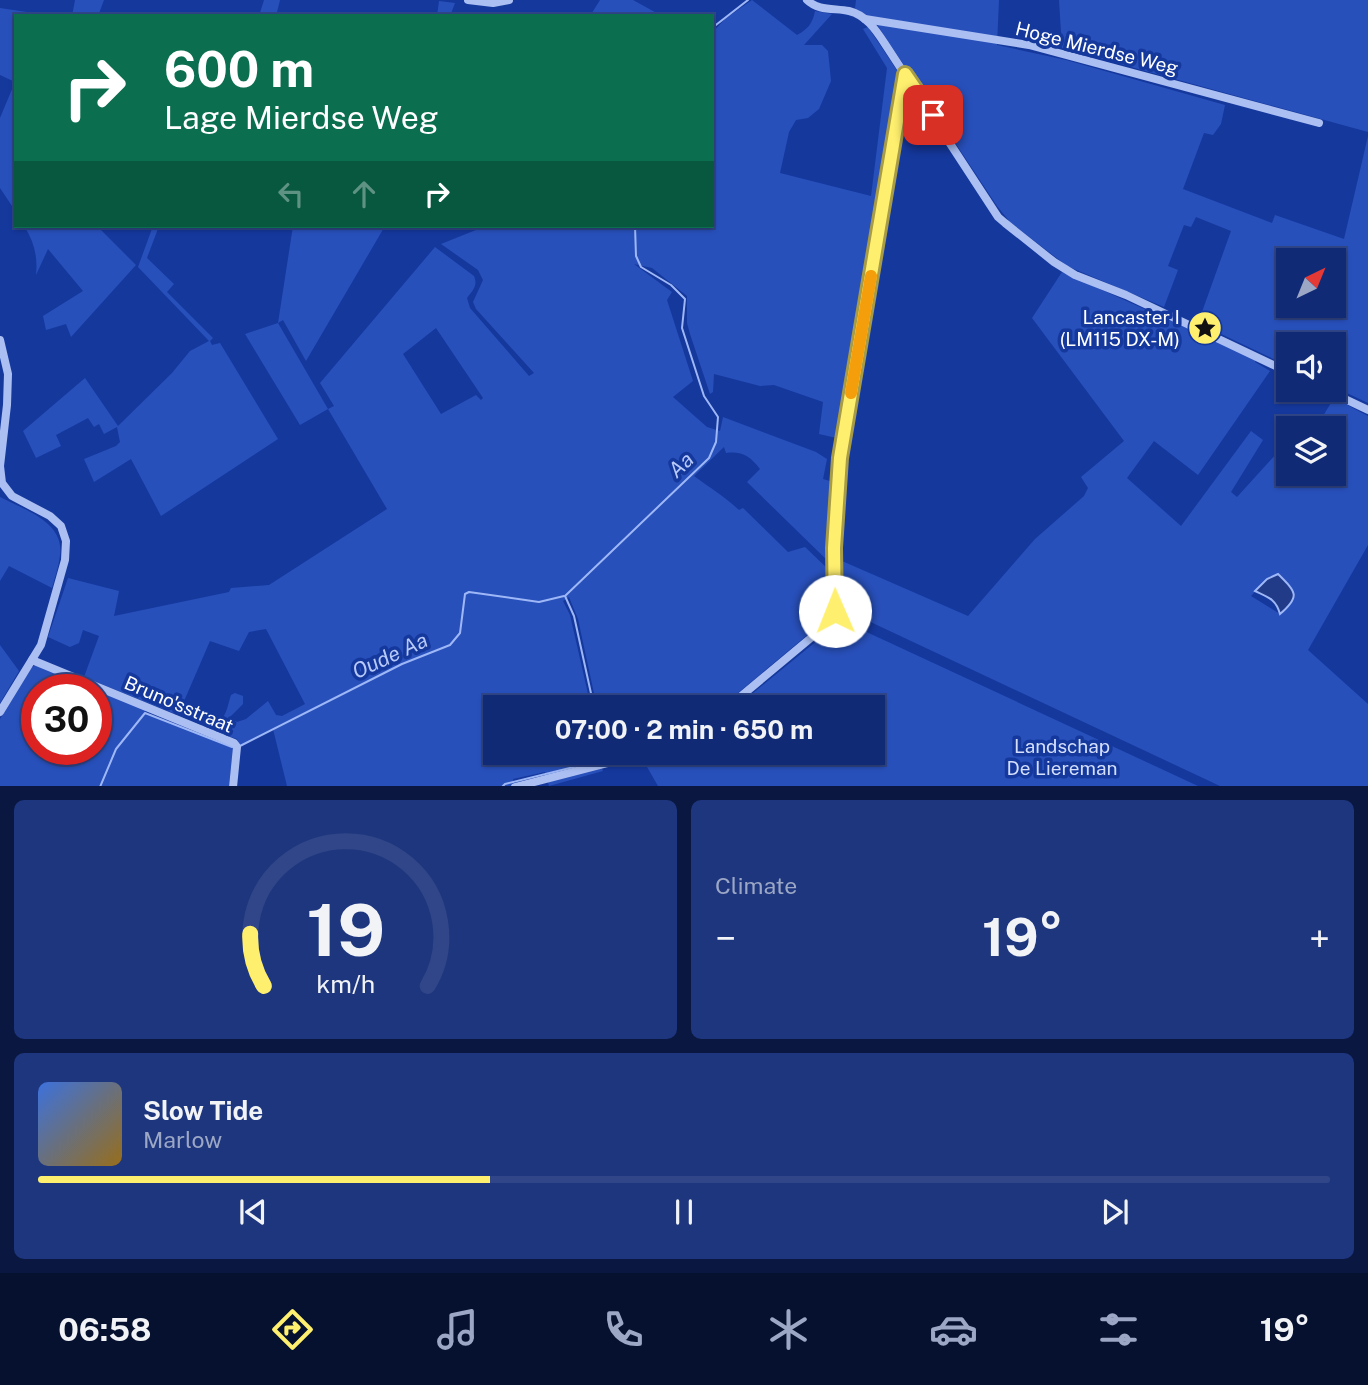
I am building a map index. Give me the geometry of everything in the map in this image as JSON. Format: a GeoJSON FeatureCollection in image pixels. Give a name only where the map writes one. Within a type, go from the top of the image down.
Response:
{"type":"FeatureCollection","features":[{"type":"Feature","properties":{"kind":"street"},"geometry":{"type":"LineString","coordinates":[[468,0],[493,3],[509,0]]}},
{"type":"Feature","properties":{"kind":"street","name":"Hoge Mierdse Weg"},"geometry":{"type":"LineString","coordinates":[[807,0],[824,8],[852,12],[865,19],[1029,45],[1319,123]]}},
{"type":"Feature","properties":{"kind":"street"},"geometry":{"type":"LineString","coordinates":[[865,19],[876,30],[999,217],[1054,262],[1075,275],[1126,295],[1276,366]]}},
{"type":"Feature","properties":{"kind":"street"},"geometry":{"type":"LineString","coordinates":[[742,695],[824,626],[835,611],[834,548],[840,458],[905,74]]}},
{"type":"Feature","properties":{"kind":"street"},"geometry":{"type":"LineString","coordinates":[[0,340],[8,374],[0,466],[2,483],[12,496],[50,516],[61,526],[66,541],[65,560],[41,645],[0,712]]}},
{"type":"Feature","properties":{"kind":"street"},"geometry":{"type":"LineString","coordinates":[[1346,400],[1368,410]]}},
{"type":"Feature","properties":{"kind":"street","name":"Bruno'sstraat"},"geometry":{"type":"LineString","coordinates":[[32,660],[234,743],[237,747],[233,786]]}},
{"type":"Feature","properties":{"kind":"street"},"geometry":{"type":"LineString","coordinates":[[515,786],[598,765]]}},
{"type":"Feature","properties":{"kind":"green space"},"geometry":{"type":"Polygon","coordinates":[[[75,0],[104,0],[99,14],[72,14],[75,0]]]}},
{"type":"Feature","properties":{"kind":"green space"},"geometry":{"type":"Polygon","coordinates":[[[264,0],[280,0],[276,14],[260,14],[264,0]]]}},
{"type":"Feature","properties":{"kind":"green space"},"geometry":{"type":"Polygon","coordinates":[[[600,0],[633,0],[658,14],[591,14],[600,0]]]}},
{"type":"Feature","properties":{"kind":"green space"},"geometry":{"type":"Polygon","coordinates":[[[752,0],[797,35],[809,26],[815,11],[832,14],[804,45],[822,45],[828,51],[831,81],[819,109],[808,118],[796,120],[789,132],[780,173],[871,196],[887,68],[863,29],[868,27],[900,75],[841,439],[819,434],[823,402],[774,385],[760,386],[714,374],[713,392],[710,394],[687,323],[687,296],[652,268],[634,264],[672,292],[667,300],[693,381],[673,397],[707,427],[720,431],[723,417],[816,452],[827,459],[823,479],[833,482],[830,563],[747,482],[760,469],[749,458],[737,453],[726,453],[724,447],[694,476],[739,510],[743,508],[788,552],[805,547],[829,570],[831,609],[823,622],[735,695],[594,695],[578,619],[569,597],[563,601],[570,615],[588,695],[483,695],[483,765],[601,765],[603,771],[549,786],[545,772],[513,779],[515,786],[287,786],[273,729],[240,746],[237,739],[212,730],[212,724],[223,717],[231,695],[235,693],[243,696],[243,704],[230,717],[237,722],[246,719],[268,701],[276,715],[282,716],[305,704],[266,629],[249,632],[239,651],[210,641],[178,715],[112,688],[112,674],[85,674],[99,636],[83,630],[79,643],[70,647],[48,637],[68,578],[119,591],[114,616],[229,592],[231,588],[269,585],[387,509],[328,409],[334,406],[320,383],[435,247],[474,276],[475,285],[467,298],[470,308],[529,376],[534,373],[476,309],[473,302],[483,280],[478,270],[441,244],[481,228],[714,228],[714,31],[725,19],[752,0]],[[436,328],[403,354],[441,414],[476,395],[481,400],[483,398],[436,328]]]}},
{"type":"Feature","properties":{"kind":"green space"},"geometry":{"type":"Polygon","coordinates":[[[856,0],[999,0],[997,45],[1066,60],[1225,105],[1221,124],[1213,135],[1204,133],[1183,189],[1272,223],[1275,215],[1344,239],[1368,136],[1368,403],[1346,393],[1346,332],[1276,332],[1276,360],[1198,323],[1231,231],[1196,217],[1191,227],[1184,225],[1168,266],[1178,270],[1164,307],[1067,266],[1010,222],[876,23],[855,8],[856,0]]]}},
{"type":"Feature","properties":{"kind":"green space"},"geometry":{"type":"Polygon","coordinates":[[[1059,0],[1368,0],[1368,132],[1062,48],[1059,0]]]}},
{"type":"Feature","properties":{"kind":"green space"},"geometry":{"type":"Polygon","coordinates":[[[439,1],[455,3],[451,14],[437,14],[439,1]]]}},
{"type":"Feature","properties":{"kind":"green space"},"geometry":{"type":"Polygon","coordinates":[[[0,8],[40,14],[14,14],[14,82],[0,75],[0,8]]]}},
{"type":"Feature","properties":{"kind":"green space"},"geometry":{"type":"Polygon","coordinates":[[[14,84],[14,209],[0,188],[0,118],[14,84]]]}},
{"type":"Feature","properties":{"kind":"green space"},"geometry":{"type":"Polygon","coordinates":[[[25,228],[99,228],[136,265],[71,337],[66,324],[46,330],[43,316],[83,291],[48,249],[36,275],[30,237],[25,228]]]}},
{"type":"Feature","properties":{"kind":"green space"},"geometry":{"type":"Polygon","coordinates":[[[152,228],[158,228],[147,258],[174,284],[167,292],[213,338],[210,341],[212,345],[220,343],[278,439],[161,516],[131,459],[94,482],[84,459],[116,446],[120,442],[117,427],[104,434],[99,424],[94,427],[88,418],[56,435],[61,446],[36,458],[23,431],[85,378],[118,426],[172,373],[190,351],[209,341],[138,267],[152,228]]]}},
{"type":"Feature","properties":{"kind":"green space"},"geometry":{"type":"Polygon","coordinates":[[[293,228],[384,228],[306,361],[283,320],[278,323],[293,228]]]}},
{"type":"Feature","properties":{"kind":"green space"},"geometry":{"type":"Polygon","coordinates":[[[1062,272],[1256,359],[1255,362],[1270,371],[1198,475],[1154,441],[1127,478],[1181,526],[1251,431],[1263,440],[1231,492],[1237,497],[1276,454],[1276,486],[1346,486],[1346,416],[1323,416],[1332,402],[1342,402],[1368,416],[1368,545],[1308,650],[1368,704],[1368,786],[1220,786],[845,610],[845,604],[841,601],[842,561],[968,616],[1035,539],[1084,496],[1088,488],[1081,477],[1124,441],[1032,318],[1062,272]],[[1278,574],[1267,579],[1251,596],[1280,614],[1295,596],[1278,574]]]}},
{"type":"Feature","properties":{"kind":"green space"},"geometry":{"type":"Polygon","coordinates":[[[278,323],[328,409],[300,425],[245,334],[278,323]]]}},
{"type":"Feature","properties":{"kind":"green space"},"geometry":{"type":"Polygon","coordinates":[[[0,497],[41,518],[56,534],[60,555],[52,588],[9,566],[0,581],[0,497]]]}},
{"type":"Feature","properties":{"kind":"green space","name":"Landschap De Liereman"},"geometry":{"type":"Polygon","coordinates":[[[845,622],[1198,786],[658,786],[646,765],[885,765],[885,695],[751,695],[813,644],[845,622]]]}},
{"type":"Feature","properties":{"kind":"green space"},"geometry":{"type":"Polygon","coordinates":[[[0,645],[19,671],[0,703],[0,645]]]}},
{"type":"Feature","properties":{"kind":"green space"},"geometry":{"type":"Polygon","coordinates":[[[37,664],[61,674],[27,674],[37,664]]]}},
{"type":"Feature","properties":{"kind":"green space"},"geometry":{"type":"Polygon","coordinates":[[[21,684],[21,765],[112,765],[112,695],[145,709],[146,714],[233,747],[229,786],[0,786],[0,719],[21,684]]]}},
{"type":"Feature","properties":{"kind":"shaded area"},"geometry":{"type":"Polygon","coordinates":[[[1278,574],[1294,594],[1291,603],[1280,614],[1274,602],[1255,591],[1267,579],[1278,574]]]}},
{"type":"Feature","properties":{"kind":"waterway","name":"Aa"},"geometry":{"type":"LineString","coordinates":[[714,26],[748,0]]}},
{"type":"Feature","properties":{"kind":"waterway","name":"Aa"},"geometry":{"type":"LineString","coordinates":[[591,695],[574,616],[565,596],[709,458],[716,442],[718,417],[704,396],[682,328],[685,299],[671,285],[641,267],[636,256],[635,228]]}},
{"type":"Feature","properties":{"kind":"waterway","name":"Oude Aa"},"geometry":{"type":"LineString","coordinates":[[240,746],[402,664],[450,645],[460,633],[465,594],[469,592],[539,602],[564,596]]}},
{"type":"Feature","properties":{"kind":"waterway","name":"Oude Aa"},"geometry":{"type":"LineString","coordinates":[[100,786],[116,749],[145,713],[232,747]]}},
{"type":"Feature","properties":{"kind":"waterway","name":"Aa"},"geometry":{"type":"LineString","coordinates":[[503,786],[582,765]]}},
{"type":"Feature","properties":{"kind":"slow traffic"},"geometry":{"type":"LineString","coordinates":[[851,393],[871,276]]}},
{"type":"Feature","properties":{"kind":"place","name":"Lancaster I (LM115 DX-M)"},"geometry":{"type":"Point","coordinates":[1205,328]}},
{"type":"Feature","properties":{"kind":"route"},"geometry":{"type":"LineString","coordinates":[[835,611],[834,548],[840,458],[905,74],[933,115]]}}]}
